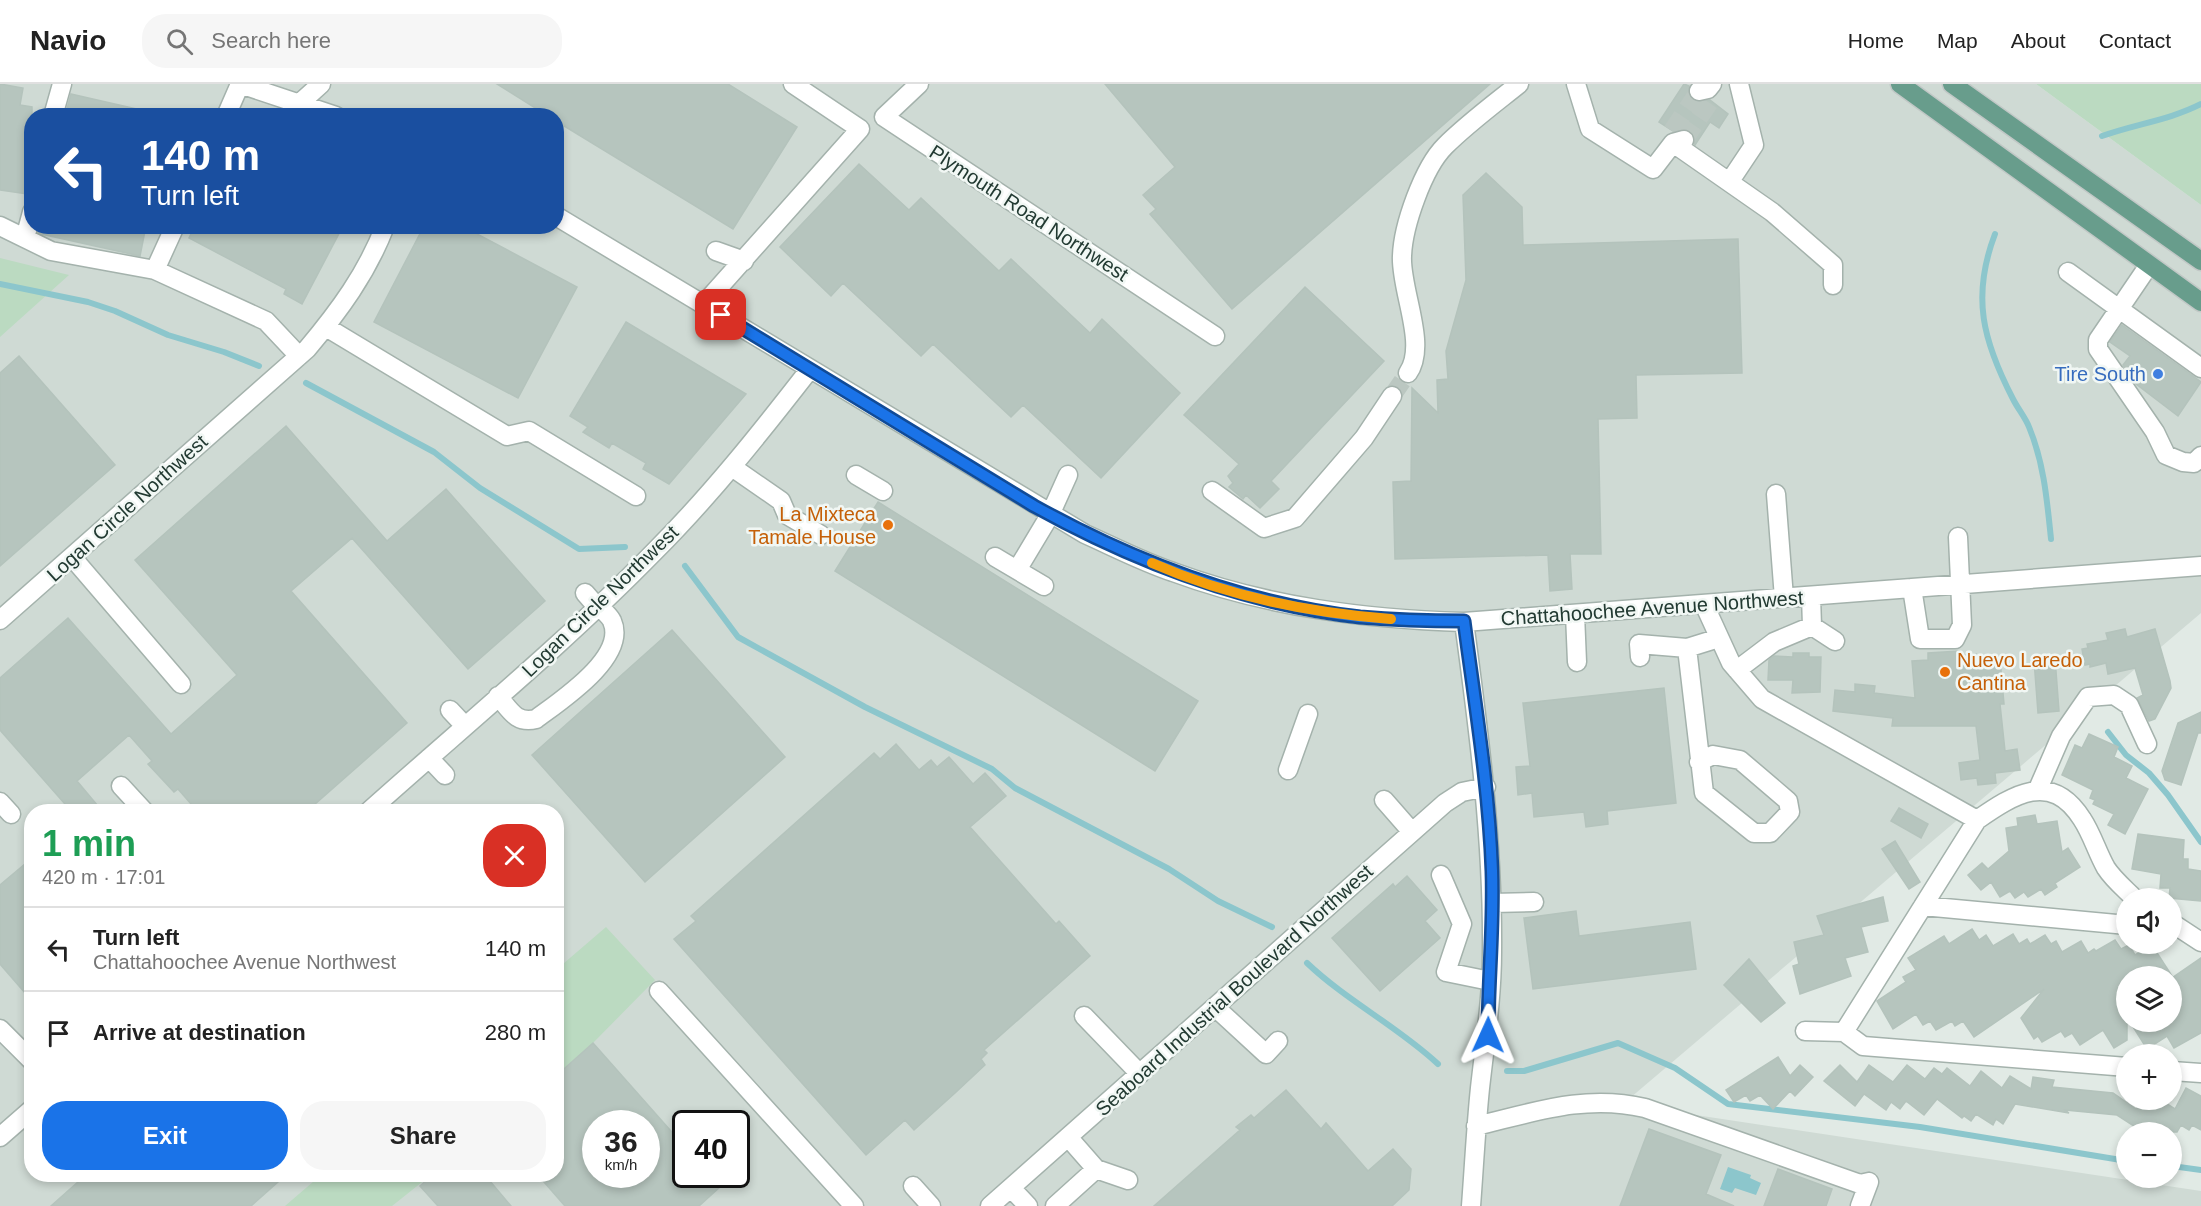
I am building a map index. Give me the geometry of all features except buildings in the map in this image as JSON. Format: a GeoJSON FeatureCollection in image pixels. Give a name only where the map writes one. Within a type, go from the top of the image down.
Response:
{"type":"FeatureCollection","features":[{"type":"Feature","properties":{"kind":"main road"},"geometry":{"type":"LineString","coordinates":[[1900,84],[2201,302]]}},
{"type":"Feature","properties":{"kind":"main road"},"geometry":{"type":"LineString","coordinates":[[1952,84],[2201,261]]}},
{"type":"Feature","properties":{"kind":"street"},"geometry":{"type":"LineString","coordinates":[[55,108],[62,84]]}},
{"type":"Feature","properties":{"kind":"street"},"geometry":{"type":"LineString","coordinates":[[230,108],[240,84],[314,108]]}},
{"type":"Feature","properties":{"kind":"street"},"geometry":{"type":"LineString","coordinates":[[300,103],[321,84]]}},
{"type":"Feature","properties":{"kind":"street"},"geometry":{"type":"LineString","coordinates":[[793,84],[860,129]]}},
{"type":"Feature","properties":{"kind":"street"},"geometry":{"type":"LineString","coordinates":[[704,304],[860,129],[884,117],[919,84]]}},
{"type":"Feature","properties":{"kind":"street"},"geometry":{"type":"LineString","coordinates":[[1408,373],[1414,363],[1412,320],[1401,257],[1414,196],[1443,148],[1519,84]]}},
{"type":"Feature","properties":{"kind":"street"},"geometry":{"type":"LineString","coordinates":[[1576,84],[1590,129],[1653,169],[1676,138],[1772,212],[1833,265],[1833,285]]}},
{"type":"Feature","properties":{"kind":"street"},"geometry":{"type":"LineString","coordinates":[[1730,181],[1754,145],[1739,84]]}},
{"type":"Feature","properties":{"kind":"street","name":"Plymouth Road Northwest"},"geometry":{"type":"LineString","coordinates":[[884,117],[1215,336]]}},
{"type":"Feature","properties":{"kind":"street","name":"Chattahoochee Avenue Northwest"},"geometry":{"type":"LineString","coordinates":[[564,221],[1085,534],[1173,572],[1263,600],[1360,617],[1464,621],[2201,566]]}},
{"type":"Feature","properties":{"kind":"street"},"geometry":{"type":"LineString","coordinates":[[0,226],[51,251],[155,270],[266,321],[299,356]]}},
{"type":"Feature","properties":{"kind":"street"},"geometry":{"type":"LineString","coordinates":[[25,238],[26,234]]}},
{"type":"Feature","properties":{"kind":"street"},"geometry":{"type":"LineString","coordinates":[[155,270],[171,234]]}},
{"type":"Feature","properties":{"kind":"street","name":"Logan Circle Northwest"},"geometry":{"type":"LineString","coordinates":[[0,620],[299,356],[326,327],[366,269],[381,234]]}},
{"type":"Feature","properties":{"kind":"street"},"geometry":{"type":"LineString","coordinates":[[716,251],[744,261]]}},
{"type":"Feature","properties":{"kind":"street"},"geometry":{"type":"LineString","coordinates":[[2149,265],[2098,340],[2098,349],[2155,432],[2166,455],[2183,462],[2194,463],[2201,456]]}},
{"type":"Feature","properties":{"kind":"street"},"geometry":{"type":"LineString","coordinates":[[2068,272],[2120,307],[2201,368]]}},
{"type":"Feature","properties":{"kind":"street"},"geometry":{"type":"LineString","coordinates":[[326,327],[507,436],[529,431],[636,496]]}},
{"type":"Feature","properties":{"kind":"street","name":"Logan Circle Northwest"},"geometry":{"type":"LineString","coordinates":[[377,804],[599,607],[661,546],[732,466],[810,369]]}},
{"type":"Feature","properties":{"kind":"street"},"geometry":{"type":"LineString","coordinates":[[1212,491],[1264,528],[1295,519],[1364,438],[1392,396]]}},
{"type":"Feature","properties":{"kind":"street"},"geometry":{"type":"LineString","coordinates":[[732,466],[781,501],[787,514],[821,535]]}},
{"type":"Feature","properties":{"kind":"street"},"geometry":{"type":"LineString","coordinates":[[856,475],[883,491]]}},
{"type":"Feature","properties":{"kind":"street"},"geometry":{"type":"LineString","coordinates":[[1017,570],[1050,515],[1068,475]]}},
{"type":"Feature","properties":{"kind":"street"},"geometry":{"type":"LineString","coordinates":[[1776,495],[1784,598]]}},
{"type":"Feature","properties":{"kind":"street"},"geometry":{"type":"LineString","coordinates":[[1912,588],[1920,639],[1955,639],[1962,625],[1959,537]]}},
{"type":"Feature","properties":{"kind":"street"},"geometry":{"type":"LineString","coordinates":[[72,557],[181,684]]}},
{"type":"Feature","properties":{"kind":"street"},"geometry":{"type":"LineString","coordinates":[[995,557],[1044,586]]}},
{"type":"Feature","properties":{"kind":"street"},"geometry":{"type":"LineString","coordinates":[[498,696],[517,719],[528,721],[536,719],[605,661],[613,641],[612,621],[585,593]]}},
{"type":"Feature","properties":{"kind":"street"},"geometry":{"type":"LineString","coordinates":[[1811,596],[1812,626]]}},
{"type":"Feature","properties":{"kind":"street"},"geometry":{"type":"LineString","coordinates":[[1704,604],[1737,670],[1762,699],[1977,820]]}},
{"type":"Feature","properties":{"kind":"street"},"geometry":{"type":"LineString","coordinates":[[1575,614],[1577,662]]}},
{"type":"Feature","properties":{"kind":"street"},"geometry":{"type":"LineString","coordinates":[[1464,621],[1486,787],[1492,903],[1488,1035],[1476,1125],[1471,1206]]}},
{"type":"Feature","properties":{"kind":"street"},"geometry":{"type":"LineString","coordinates":[[1812,626],[1835,641]]}},
{"type":"Feature","properties":{"kind":"street"},"geometry":{"type":"LineString","coordinates":[[1737,670],[1774,642],[1812,626]]}},
{"type":"Feature","properties":{"kind":"street"},"geometry":{"type":"LineString","coordinates":[[1640,657],[1639,644],[1687,648],[1719,638]]}},
{"type":"Feature","properties":{"kind":"street"},"geometry":{"type":"LineString","coordinates":[[1687,648],[1699,762],[1704,793],[1754,833],[1770,833],[1790,812],[1788,801],[1740,760],[1713,755],[1699,762]]}},
{"type":"Feature","properties":{"kind":"street"},"geometry":{"type":"LineString","coordinates":[[2038,789],[2061,736],[2088,697],[2114,695],[2129,705],[2147,744]]}},
{"type":"Feature","properties":{"kind":"street"},"geometry":{"type":"LineString","coordinates":[[450,710],[465,726]]}},
{"type":"Feature","properties":{"kind":"street"},"geometry":{"type":"LineString","coordinates":[[1288,770],[1308,714]]}},
{"type":"Feature","properties":{"kind":"street"},"geometry":{"type":"LineString","coordinates":[[429,758],[445,775]]}},
{"type":"Feature","properties":{"kind":"street"},"geometry":{"type":"LineString","coordinates":[[121,786],[138,804]]}},
{"type":"Feature","properties":{"kind":"street","name":"Seaboard Industrial Boulevard Northwest"},"geometry":{"type":"LineString","coordinates":[[990,1206],[1445,803],[1462,792],[1486,787]]}},
{"type":"Feature","properties":{"kind":"street"},"geometry":{"type":"LineString","coordinates":[[1844,1032],[1977,820],[2005,800],[2038,789],[2064,798],[2082,818],[2108,870],[2125,888]]}},
{"type":"Feature","properties":{"kind":"street"},"geometry":{"type":"LineString","coordinates":[[1384,800],[1412,832]]}},
{"type":"Feature","properties":{"kind":"street"},"geometry":{"type":"LineString","coordinates":[[1441,874],[1462,924],[1446,972],[1490,981]]}},
{"type":"Feature","properties":{"kind":"street"},"geometry":{"type":"LineString","coordinates":[[1492,903],[1534,902]]}},
{"type":"Feature","properties":{"kind":"street"},"geometry":{"type":"LineString","coordinates":[[1923,906],[2116,924]]}},
{"type":"Feature","properties":{"kind":"street"},"geometry":{"type":"LineString","coordinates":[[2182,931],[2201,942]]}},
{"type":"Feature","properties":{"kind":"street"},"geometry":{"type":"LineString","coordinates":[[659,991],[854,1206]]}},
{"type":"Feature","properties":{"kind":"street"},"geometry":{"type":"LineString","coordinates":[[1215,1007],[1266,1054],[1278,1041]]}},
{"type":"Feature","properties":{"kind":"street"},"geometry":{"type":"LineString","coordinates":[[1084,1016],[1140,1074]]}},
{"type":"Feature","properties":{"kind":"street"},"geometry":{"type":"LineString","coordinates":[[0,1029],[24,1053]]}},
{"type":"Feature","properties":{"kind":"street"},"geometry":{"type":"LineString","coordinates":[[1805,1031],[1844,1032],[1863,1046],[2116,1066]]}},
{"type":"Feature","properties":{"kind":"street"},"geometry":{"type":"LineString","coordinates":[[2182,1072],[2201,1073]]}},
{"type":"Feature","properties":{"kind":"street"},"geometry":{"type":"LineString","coordinates":[[1476,1125],[1587,1101],[1619,1102],[1645,1108],[1860,1184],[1869,1182],[1860,1206]]}},
{"type":"Feature","properties":{"kind":"street"},"geometry":{"type":"LineString","coordinates":[[0,1137],[24,1116]]}},
{"type":"Feature","properties":{"kind":"street"},"geometry":{"type":"LineString","coordinates":[[1068,1137],[1096,1168],[1128,1179]]}},
{"type":"Feature","properties":{"kind":"street"},"geometry":{"type":"LineString","coordinates":[[1055,1206],[1096,1168]]}},
{"type":"Feature","properties":{"kind":"street"},"geometry":{"type":"LineString","coordinates":[[913,1186],[931,1206]]}},
{"type":"Feature","properties":{"kind":"street"},"geometry":{"type":"LineString","coordinates":[[1011,1188],[1028,1206]]}},
{"type":"Feature","properties":{"kind":"shaded area"},"geometry":{"type":"Polygon","coordinates":[[[0,84],[2036,84],[2201,205],[2201,613],[1623,1104],[2116,1178],[2116,1188],[2181,1188],[2201,1191],[2201,1206],[0,1206],[0,84]]]}},
{"type":"Feature","properties":{"kind":"green space"},"geometry":{"type":"Polygon","coordinates":[[[2036,84],[2201,84],[2201,205],[2036,84]]]}},
{"type":"Feature","properties":{"kind":"green space"},"geometry":{"type":"Polygon","coordinates":[[[0,258],[69,275],[0,337],[0,258]]]}},
{"type":"Feature","properties":{"kind":"green space"},"geometry":{"type":"Polygon","coordinates":[[[606,927],[655,980],[564,1069],[564,963],[606,927]]]}},
{"type":"Feature","properties":{"kind":"green space"},"geometry":{"type":"Polygon","coordinates":[[[313,1182],[422,1182],[392,1206],[285,1206],[313,1182]]]}},
{"type":"Feature","properties":{"kind":"water"},"geometry":{"type":"Polygon","coordinates":[[[1728,1167],[1751,1175],[1750,1178],[1761,1183],[1756,1195],[1735,1188],[1732,1193],[1720,1189],[1728,1167]]]}},
{"type":"Feature","properties":{"kind":"waterway"},"geometry":{"type":"LineString","coordinates":[[2102,136],[2177,114],[2201,104]]}},
{"type":"Feature","properties":{"kind":"waterway"},"geometry":{"type":"LineString","coordinates":[[1995,234],[1983,278],[1984,318],[1994,358],[2027,423],[2038,454],[2051,539]]}},
{"type":"Feature","properties":{"kind":"waterway"},"geometry":{"type":"LineString","coordinates":[[0,284],[88,302],[115,311],[168,335],[224,352],[259,366]]}},
{"type":"Feature","properties":{"kind":"waterway"},"geometry":{"type":"LineString","coordinates":[[306,383],[434,452],[480,488],[579,549],[625,547]]}},
{"type":"Feature","properties":{"kind":"waterway"},"geometry":{"type":"LineString","coordinates":[[685,566],[738,637],[865,707],[992,769],[1015,788],[1169,869],[1218,901],[1272,927]]}},
{"type":"Feature","properties":{"kind":"waterway"},"geometry":{"type":"LineString","coordinates":[[2108,732],[2126,755],[2149,773],[2168,795],[2201,842]]}},
{"type":"Feature","properties":{"kind":"waterway"},"geometry":{"type":"LineString","coordinates":[[1307,963],[1322,977],[1438,1064]]}},
{"type":"Feature","properties":{"kind":"waterway"},"geometry":{"type":"LineString","coordinates":[[1507,1071],[1524,1071],[1618,1043],[1675,1068],[1728,1104],[1920,1127],[2116,1159]]}},
{"type":"Feature","properties":{"kind":"waterway"},"geometry":{"type":"LineString","coordinates":[[2182,1167],[2201,1170]]}},
{"type":"Feature","properties":{"kind":"tunnel"},"geometry":{"type":"LineString","coordinates":[[1672,131],[1699,91]]}},
{"type":"Feature","properties":{"kind":"tunnel"},"geometry":{"type":"LineString","coordinates":[[1684,140],[1712,99]]}},
{"type":"Feature","properties":{"kind":"tunnel"},"geometry":{"type":"LineString","coordinates":[[1392,396],[1408,373]]}},
{"type":"Feature","properties":{"kind":"slow traffic"},"geometry":{"type":"LineString","coordinates":[[1152,563],[1173,572],[1263,600],[1360,617],[1391,619]]}},
{"type":"Feature","properties":{"kind":"place","name":"Tire South"},"geometry":{"type":"Point","coordinates":[2158,374]}},
{"type":"Feature","properties":{"kind":"place","name":"La Mixteca Tamale House"},"geometry":{"type":"Point","coordinates":[888,525]}},
{"type":"Feature","properties":{"kind":"place","name":"Nuevo Laredo Cantina"},"geometry":{"type":"Point","coordinates":[1945,672]}},
{"type":"Feature","properties":{"kind":"route"},"geometry":{"type":"LineString","coordinates":[[721,315],[1034,506],[1085,534],[1173,572],[1263,600],[1315,610],[1360,617],[1412,621],[1464,621],[1486,787],[1492,872],[1492,955],[1488,1035]]}}]}
